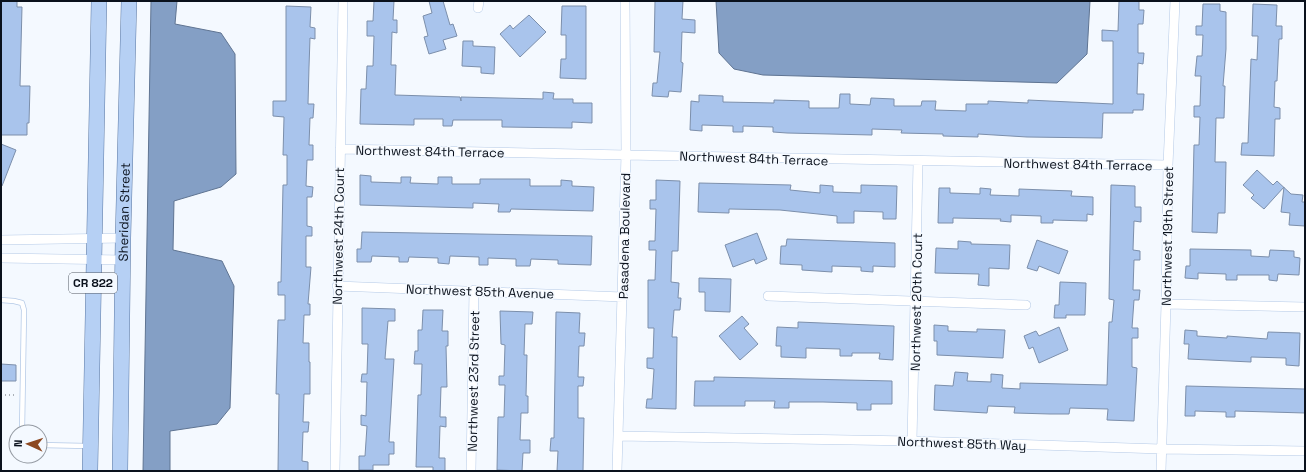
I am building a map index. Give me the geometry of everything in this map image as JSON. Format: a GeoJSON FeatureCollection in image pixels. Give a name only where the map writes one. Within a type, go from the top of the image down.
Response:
{"type":"FeatureCollection","features":[{"type":"Feature","properties":{"kind":"main road","name":"CR 822"},"geometry":{"type":"LineString","coordinates":[[90,471],[99,1]]}},
{"type":"Feature","properties":{"kind":"main road","name":"Sheridan Street"},"geometry":{"type":"LineString","coordinates":[[120,471],[123,238],[129,1]]}},
{"type":"Feature","properties":{"kind":"street","name":"Northwest 24th Court"},"geometry":{"type":"LineString","coordinates":[[335,471],[342,1]]}},
{"type":"Feature","properties":{"kind":"street","name":"Pasadena Boulevard"},"geometry":{"type":"LineString","coordinates":[[617,471],[626,154],[625,1]]}},
{"type":"Feature","properties":{"kind":"street","name":"Northwest 19th Street"},"geometry":{"type":"LineString","coordinates":[[1161,471],[1168,165],[1175,1]]}},
{"type":"Feature","properties":{"kind":"street","name":"Northwest 84th Terrace"},"geometry":{"type":"LineString","coordinates":[[340,149],[626,154],[918,163],[1168,165]]}},
{"type":"Feature","properties":{"kind":"street","name":"Northwest 20th Court"},"geometry":{"type":"LineString","coordinates":[[912,441],[918,163]]}},
{"type":"Feature","properties":{"kind":"street"},"geometry":{"type":"LineString","coordinates":[[1,240],[123,238]]}},
{"type":"Feature","properties":{"kind":"street"},"geometry":{"type":"LineString","coordinates":[[1,258],[123,260]]}},
{"type":"Feature","properties":{"kind":"street","name":"Northwest 85th Avenue"},"geometry":{"type":"LineString","coordinates":[[337,286],[474,290],[623,297]]}},
{"type":"Feature","properties":{"kind":"street","name":"Northwest 23rd Street"},"geometry":{"type":"LineString","coordinates":[[471,471],[474,290]]}},
{"type":"Feature","properties":{"kind":"street"},"geometry":{"type":"LineString","coordinates":[[768,296],[1026,304]]}},
{"type":"Feature","properties":{"kind":"street"},"geometry":{"type":"LineString","coordinates":[[1166,304],[1305,307]]}},
{"type":"Feature","properties":{"kind":"street","name":"Northwest 85th Way"},"geometry":{"type":"LineString","coordinates":[[618,436],[912,441],[1161,449],[1305,451]]}},
{"type":"Feature","properties":{"kind":"lane"},"geometry":{"type":"LineString","coordinates":[[1,300],[14,300],[22,303],[24,310],[22,424]]}},
{"type":"Feature","properties":{"kind":"lane"},"geometry":{"type":"LineString","coordinates":[[48,445],[90,446]]}},
{"type":"Feature","properties":{"kind":"path"},"geometry":{"type":"LineString","coordinates":[[5,395],[15,395]]}},
{"type":"Feature","properties":{"kind":"water"},"geometry":{"type":"Polygon","coordinates":[[[151,1],[177,1],[175,24],[221,33],[235,54],[236,174],[221,187],[174,201],[173,250],[222,261],[234,286],[230,408],[217,424],[170,431],[170,471],[143,471],[151,1]]]}},
{"type":"Feature","properties":{"kind":"water"},"geometry":{"type":"Polygon","coordinates":[[[716,1],[1090,1],[1087,54],[1057,83],[763,75],[734,69],[719,53],[716,1]]]}},
{"type":"Feature","properties":{"kind":"building"},"geometry":{"type":"Polygon","coordinates":[[[1,1],[17,1],[17,7],[22,7],[20,86],[30,86],[29,123],[27,123],[27,135],[1,135],[1,1]]]}},
{"type":"Feature","properties":{"kind":"building"},"geometry":{"type":"Polygon","coordinates":[[[374,1],[394,1],[393,20],[397,20],[397,33],[392,32],[391,65],[396,65],[395,95],[460,97],[461,101],[461,97],[543,99],[543,92],[554,93],[553,99],[573,99],[573,103],[592,103],[592,123],[572,122],[572,128],[502,127],[502,120],[453,120],[452,126],[443,126],[443,119],[414,119],[414,125],[360,124],[361,89],[366,89],[367,66],[373,66],[374,36],[367,36],[367,21],[373,21],[374,1]]]}},
{"type":"Feature","properties":{"kind":"building"},"geometry":{"type":"Polygon","coordinates":[[[429,1],[443,1],[450,25],[453,24],[457,36],[443,40],[446,49],[429,54],[424,37],[428,36],[423,16],[432,13],[429,1]]]}},
{"type":"Feature","properties":{"kind":"building"},"geometry":{"type":"Polygon","coordinates":[[[655,1],[683,1],[682,19],[695,20],[695,33],[682,32],[681,62],[683,63],[681,92],[669,91],[668,97],[652,96],[653,83],[657,83],[660,52],[654,52],[655,1]]]}},
{"type":"Feature","properties":{"kind":"building"},"geometry":{"type":"Polygon","coordinates":[[[1119,1],[1139,1],[1139,10],[1144,10],[1143,24],[1138,24],[1138,53],[1144,53],[1143,64],[1138,63],[1137,94],[1144,94],[1143,110],[1133,110],[1133,113],[1103,113],[1102,138],[1027,137],[978,134],[978,137],[943,136],[943,134],[901,133],[902,130],[872,129],[872,135],[787,133],[773,132],[773,127],[743,126],[743,132],[733,132],[733,126],[702,125],[702,131],[690,130],[691,101],[699,102],[699,95],[723,96],[723,102],[774,103],[774,100],[809,101],[809,108],[839,108],[840,94],[850,94],[850,104],[870,105],[871,98],[894,99],[894,106],[921,106],[922,101],[936,101],[935,110],[966,111],[966,104],[988,104],[988,101],[1028,103],[1028,100],[1113,104],[1113,41],[1102,41],[1102,30],[1118,31],[1119,1]]]}},
{"type":"Feature","properties":{"kind":"building"},"geometry":{"type":"Polygon","coordinates":[[[1203,4],[1220,4],[1220,11],[1226,12],[1226,49],[1223,86],[1225,86],[1224,118],[1216,118],[1215,162],[1226,162],[1225,213],[1218,213],[1217,233],[1192,232],[1194,145],[1199,145],[1200,117],[1194,117],[1194,106],[1200,106],[1201,76],[1195,76],[1197,56],[1202,56],[1203,35],[1196,35],[1196,26],[1202,26],[1203,4]]]}},
{"type":"Feature","properties":{"kind":"building"},"geometry":{"type":"Polygon","coordinates":[[[1253,4],[1277,5],[1276,26],[1282,26],[1282,39],[1279,39],[1274,107],[1280,108],[1280,119],[1275,119],[1274,156],[1241,155],[1242,143],[1248,143],[1251,59],[1257,60],[1258,36],[1252,36],[1253,4]]]}},
{"type":"Feature","properties":{"kind":"building"},"geometry":{"type":"Polygon","coordinates":[[[286,6],[311,7],[310,27],[315,28],[315,39],[310,38],[308,104],[314,104],[313,118],[310,118],[309,145],[313,145],[313,160],[307,160],[306,186],[313,187],[312,197],[307,197],[307,226],[312,227],[312,236],[306,236],[306,267],[311,267],[308,304],[310,304],[310,315],[304,315],[303,343],[309,343],[310,362],[310,394],[304,394],[303,422],[309,422],[308,432],[303,432],[302,461],[308,462],[308,471],[278,471],[279,394],[276,394],[278,320],[285,320],[285,295],[278,295],[278,282],[281,282],[283,185],[287,185],[287,155],[283,155],[284,117],[273,116],[273,101],[286,101],[286,6]]]}},
{"type":"Feature","properties":{"kind":"building"},"geometry":{"type":"Polygon","coordinates":[[[562,6],[586,6],[586,79],[560,78],[561,59],[566,59],[566,35],[561,35],[562,6]]]}},
{"type":"Feature","properties":{"kind":"building"},"geometry":{"type":"Polygon","coordinates":[[[529,15],[546,32],[520,57],[500,34],[510,25],[513,29],[529,15]]]}},
{"type":"Feature","properties":{"kind":"building"},"geometry":{"type":"Polygon","coordinates":[[[463,41],[473,41],[473,46],[495,47],[494,74],[481,73],[481,67],[462,66],[463,41]]]}},
{"type":"Feature","properties":{"kind":"building"},"geometry":{"type":"Polygon","coordinates":[[[1,144],[16,150],[2,186],[1,186],[1,144]]]}},
{"type":"Feature","properties":{"kind":"building"},"geometry":{"type":"Polygon","coordinates":[[[1257,170],[1273,185],[1277,181],[1284,187],[1264,209],[1251,198],[1254,195],[1243,185],[1257,170]]]}},
{"type":"Feature","properties":{"kind":"building"},"geometry":{"type":"Polygon","coordinates":[[[360,175],[371,176],[371,182],[401,183],[401,177],[411,177],[410,183],[438,184],[438,177],[452,177],[452,184],[480,184],[480,179],[530,179],[530,186],[561,186],[561,180],[572,181],[572,186],[594,187],[593,211],[511,209],[510,212],[498,212],[499,204],[473,203],[473,208],[360,205],[360,175]]]}},
{"type":"Feature","properties":{"kind":"building"},"geometry":{"type":"Polygon","coordinates":[[[656,180],[680,181],[678,251],[672,251],[671,282],[679,283],[678,298],[681,298],[680,310],[674,310],[672,337],[677,337],[676,409],[646,408],[647,399],[652,399],[654,369],[647,368],[647,358],[653,358],[654,328],[648,328],[648,280],[655,280],[656,250],[649,250],[649,241],[655,241],[656,209],[650,209],[650,200],[656,200],[656,180]]]}},
{"type":"Feature","properties":{"kind":"building"},"geometry":{"type":"Polygon","coordinates":[[[699,183],[791,185],[790,190],[820,193],[820,185],[833,186],[833,192],[861,193],[861,185],[897,186],[896,219],[883,219],[883,212],[854,211],[854,223],[837,223],[837,216],[780,210],[729,209],[729,213],[698,212],[699,183]]]}},
{"type":"Feature","properties":{"kind":"building"},"geometry":{"type":"Polygon","coordinates":[[[1111,185],[1135,186],[1135,207],[1141,207],[1141,222],[1134,221],[1133,250],[1140,251],[1140,260],[1134,260],[1133,290],[1140,290],[1139,300],[1134,300],[1132,328],[1138,328],[1138,338],[1132,338],[1132,367],[1137,368],[1134,421],[1107,420],[1108,409],[1070,408],[1069,414],[1014,413],[1015,407],[988,406],[987,413],[934,410],[935,385],[953,386],[955,372],[968,373],[967,381],[991,382],[991,374],[1003,375],[1002,388],[1020,389],[1020,383],[1107,385],[1109,322],[1112,322],[1114,300],[1109,299],[1111,185]]]}},
{"type":"Feature","properties":{"kind":"building"},"geometry":{"type":"Polygon","coordinates":[[[1284,187],[1291,194],[1303,195],[1302,202],[1305,202],[1305,226],[1289,225],[1290,213],[1281,212],[1284,187]]]}},
{"type":"Feature","properties":{"kind":"building"},"geometry":{"type":"Polygon","coordinates":[[[939,188],[950,188],[950,193],[980,194],[980,188],[991,189],[990,195],[1019,196],[1019,189],[1072,191],[1071,196],[1093,197],[1093,215],[1087,214],[1087,221],[1053,220],[1053,223],[1041,223],[1041,216],[1011,215],[1011,222],[1000,221],[1001,219],[953,218],[953,223],[938,223],[939,188]]]}},
{"type":"Feature","properties":{"kind":"building"},"geometry":{"type":"Polygon","coordinates":[[[362,232],[592,236],[591,265],[558,264],[558,260],[531,259],[530,266],[516,266],[516,259],[488,258],[488,265],[479,265],[479,257],[450,256],[449,264],[438,263],[438,258],[409,257],[408,262],[399,262],[399,257],[372,256],[371,262],[357,262],[357,249],[361,249],[362,232]]]}},
{"type":"Feature","properties":{"kind":"building"},"geometry":{"type":"Polygon","coordinates":[[[757,233],[767,259],[756,264],[754,259],[733,267],[725,245],[757,233]]]}},
{"type":"Feature","properties":{"kind":"building"},"geometry":{"type":"Polygon","coordinates":[[[787,239],[895,243],[895,267],[873,266],[873,272],[861,271],[861,267],[832,266],[832,272],[802,270],[802,265],[780,264],[781,246],[786,246],[787,239]]]}},
{"type":"Feature","properties":{"kind":"building"},"geometry":{"type":"Polygon","coordinates":[[[1037,240],[1068,251],[1059,274],[1039,266],[1037,271],[1027,268],[1037,240]]]}},
{"type":"Feature","properties":{"kind":"building"},"geometry":{"type":"Polygon","coordinates":[[[958,241],[971,242],[971,244],[1010,245],[1009,269],[989,268],[989,286],[978,285],[979,274],[935,273],[936,248],[958,249],[958,241]]]}},
{"type":"Feature","properties":{"kind":"building"},"geometry":{"type":"Polygon","coordinates":[[[1190,249],[1251,250],[1251,256],[1269,257],[1270,250],[1294,251],[1294,257],[1300,258],[1299,275],[1278,274],[1277,281],[1269,280],[1269,275],[1237,275],[1237,280],[1226,280],[1226,274],[1198,273],[1198,279],[1185,278],[1186,266],[1190,266],[1190,249]]]}},
{"type":"Feature","properties":{"kind":"building"},"geometry":{"type":"Polygon","coordinates":[[[699,278],[731,279],[730,312],[705,311],[705,292],[699,292],[699,278]]]}},
{"type":"Feature","properties":{"kind":"building"},"geometry":{"type":"Polygon","coordinates":[[[1060,282],[1086,283],[1085,315],[1066,315],[1066,318],[1054,318],[1055,305],[1059,305],[1060,282]]]}},
{"type":"Feature","properties":{"kind":"building"},"geometry":{"type":"Polygon","coordinates":[[[362,308],[395,309],[395,321],[388,321],[385,359],[394,359],[389,442],[394,442],[394,454],[389,454],[389,465],[373,465],[373,470],[359,470],[359,456],[365,456],[367,426],[361,425],[361,415],[366,416],[367,382],[361,382],[362,374],[367,374],[368,344],[362,344],[362,308]]]}},
{"type":"Feature","properties":{"kind":"building"},"geometry":{"type":"Polygon","coordinates":[[[423,310],[443,310],[442,331],[448,331],[448,346],[446,346],[447,387],[441,387],[440,417],[446,417],[446,427],[440,426],[439,458],[445,458],[445,471],[433,471],[433,467],[416,467],[418,395],[421,395],[422,364],[414,364],[415,351],[418,351],[418,330],[422,330],[423,310]]]}},
{"type":"Feature","properties":{"kind":"building"},"geometry":{"type":"Polygon","coordinates":[[[500,311],[533,312],[532,324],[525,324],[524,355],[527,355],[526,396],[528,396],[528,413],[521,413],[520,440],[530,440],[530,453],[523,453],[522,471],[497,470],[498,417],[504,417],[505,385],[499,385],[499,376],[504,376],[505,345],[501,344],[500,311]]]}},
{"type":"Feature","properties":{"kind":"building"},"geometry":{"type":"Polygon","coordinates":[[[556,312],[580,313],[579,333],[585,333],[584,346],[579,346],[578,377],[584,377],[583,386],[578,386],[578,418],[584,418],[583,471],[557,471],[558,451],[550,451],[551,438],[554,438],[556,312]]]}},
{"type":"Feature","properties":{"kind":"building"},"geometry":{"type":"Polygon","coordinates":[[[742,316],[749,324],[744,328],[758,344],[740,360],[719,336],[742,316]]]}},
{"type":"Feature","properties":{"kind":"building"},"geometry":{"type":"Polygon","coordinates":[[[798,322],[894,326],[893,360],[879,359],[880,353],[852,353],[852,356],[840,356],[840,349],[806,348],[806,358],[781,357],[781,346],[776,346],[777,327],[798,328],[798,322]]]}},
{"type":"Feature","properties":{"kind":"building"},"geometry":{"type":"Polygon","coordinates":[[[934,325],[948,326],[948,331],[977,332],[977,329],[1005,330],[1003,358],[937,355],[937,341],[934,341],[934,325]]]}},
{"type":"Feature","properties":{"kind":"building"},"geometry":{"type":"Polygon","coordinates":[[[1059,327],[1068,350],[1039,363],[1033,347],[1029,349],[1024,336],[1036,331],[1039,336],[1059,327]]]}},
{"type":"Feature","properties":{"kind":"building"},"geometry":{"type":"Polygon","coordinates":[[[1185,330],[1197,331],[1197,336],[1227,338],[1227,336],[1267,339],[1268,332],[1300,333],[1299,366],[1286,365],[1286,358],[1251,357],[1251,362],[1188,359],[1189,344],[1184,344],[1185,330]]]}},
{"type":"Feature","properties":{"kind":"building"},"geometry":{"type":"Polygon","coordinates":[[[1,364],[16,365],[16,381],[1,381],[1,364]]]}},
{"type":"Feature","properties":{"kind":"building"},"geometry":{"type":"Polygon","coordinates":[[[714,377],[892,381],[892,404],[871,404],[871,410],[857,410],[857,403],[823,402],[789,402],[789,408],[774,408],[775,401],[745,401],[745,406],[694,406],[695,381],[714,381],[714,377]]]}},
{"type":"Feature","properties":{"kind":"building"},"geometry":{"type":"Polygon","coordinates":[[[1186,386],[1305,389],[1305,413],[1235,411],[1235,417],[1226,417],[1226,412],[1195,411],[1195,416],[1185,416],[1186,386]]]}}]}
